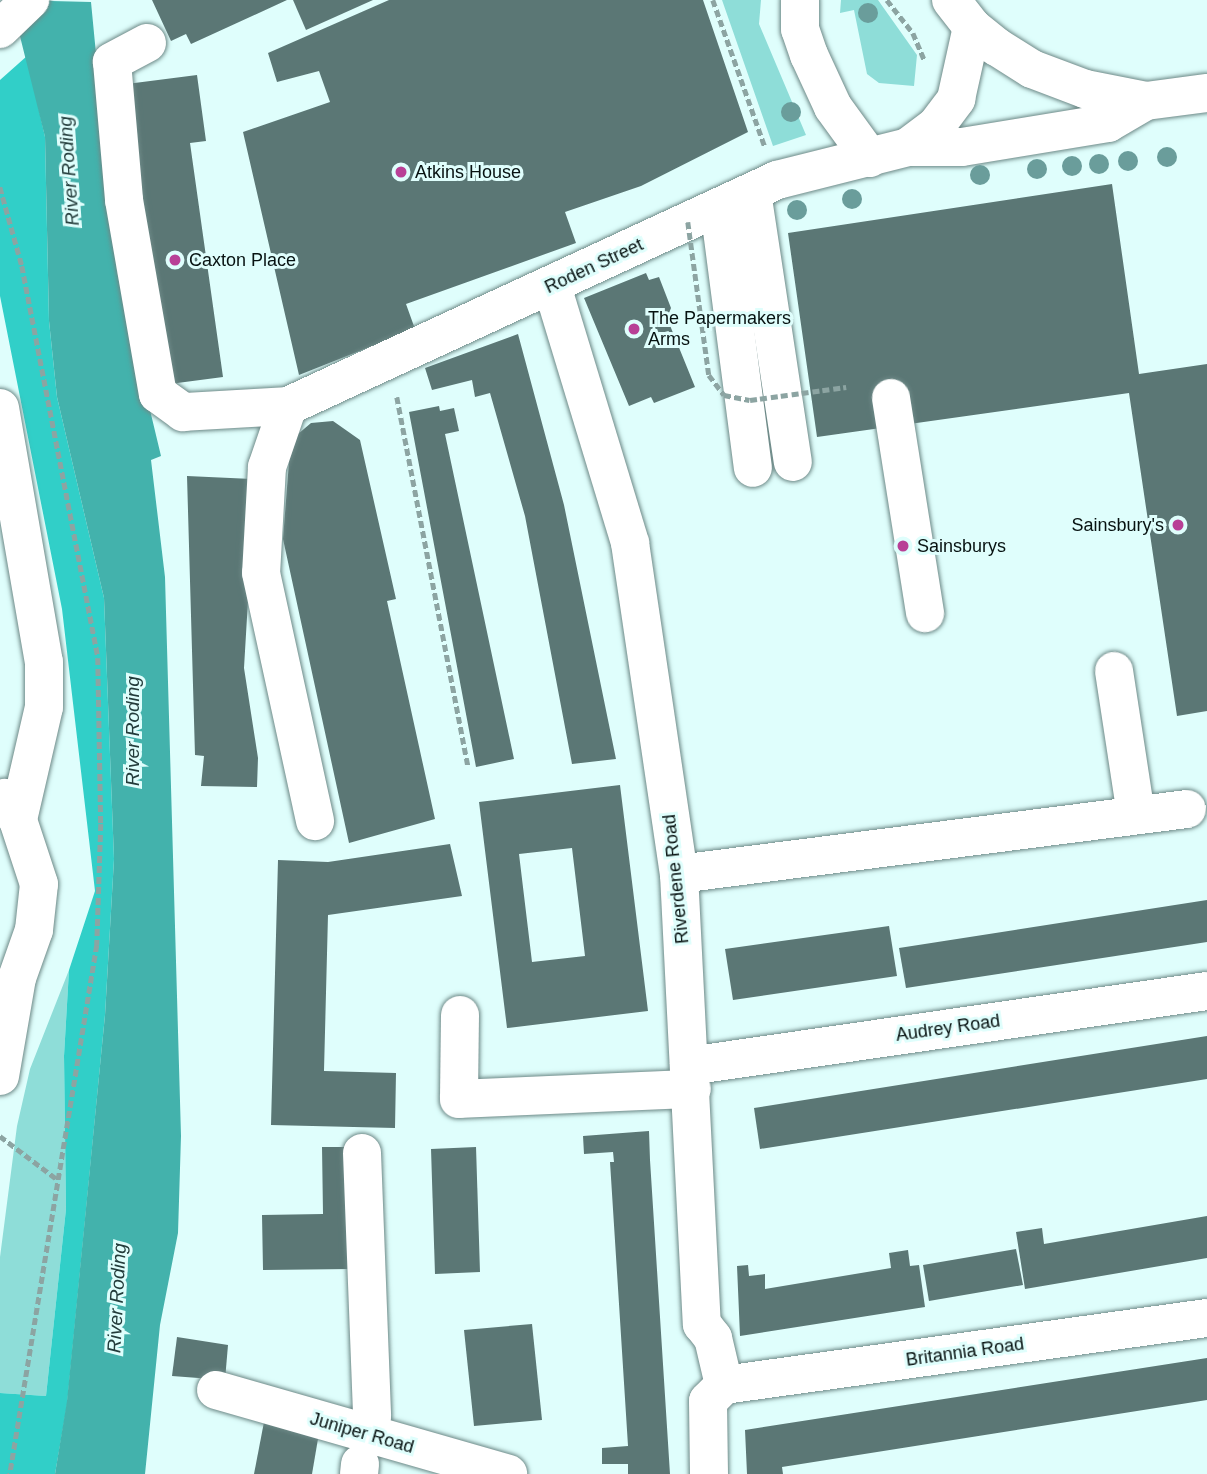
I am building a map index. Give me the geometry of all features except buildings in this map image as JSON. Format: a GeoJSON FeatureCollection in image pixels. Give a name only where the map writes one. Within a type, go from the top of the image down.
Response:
{"type":"FeatureCollection","features":[{"type":"Feature","properties":{"kind":"main road"},"geometry":{"type":"LineString","coordinates":[[0,29],[30,0]]}},
{"type":"Feature","properties":{"kind":"main road"},"geometry":{"type":"LineString","coordinates":[[800,0],[800,30],[808,55],[833,107],[870,158]]}},
{"type":"Feature","properties":{"kind":"main road"},"geometry":{"type":"LineString","coordinates":[[961,14],[1032,69],[1085,89],[1146,102],[1207,93]]}},
{"type":"Feature","properties":{"kind":"main road","name":"Roden Street"},"geometry":{"type":"LineString","coordinates":[[908,147],[936,126],[956,99],[961,14]]}},
{"type":"Feature","properties":{"kind":"main road"},"geometry":{"type":"LineString","coordinates":[[147,43],[112,62],[124,200],[158,394],[183,412],[288,406],[267,467],[261,573],[315,821]]}},
{"type":"Feature","properties":{"kind":"main road","name":"Roden Street"},"geometry":{"type":"LineString","coordinates":[[288,406],[389,362],[777,180],[908,147],[962,147],[1108,123],[1146,102]]}},
{"type":"Feature","properties":{"kind":"main road"},"geometry":{"type":"LineString","coordinates":[[719,207],[793,462]]}},
{"type":"Feature","properties":{"kind":"main road"},"geometry":{"type":"LineString","coordinates":[[719,207],[752,468]]}},
{"type":"Feature","properties":{"kind":"main road","name":"Riverdene Road"},"geometry":{"type":"LineString","coordinates":[[552,286],[630,543],[679,874],[702,1324],[713,1338],[724,1385]]}},
{"type":"Feature","properties":{"kind":"main road"},"geometry":{"type":"LineString","coordinates":[[891,398],[925,613]]}},
{"type":"Feature","properties":{"kind":"main road"},"geometry":{"type":"LineString","coordinates":[[0,408],[36,602],[44,707],[9,805],[39,884],[34,930],[8,985],[0,1076]]}},
{"type":"Feature","properties":{"kind":"main road"},"geometry":{"type":"LineString","coordinates":[[1114,671],[1136,814]]}},
{"type":"Feature","properties":{"kind":"main road"},"geometry":{"type":"LineString","coordinates":[[679,874],[1187,809]]}},
{"type":"Feature","properties":{"kind":"main road","name":"Audrey Road"},"geometry":{"type":"LineString","coordinates":[[460,1015],[459,1099],[691,1078],[1207,991]]}},
{"type":"Feature","properties":{"kind":"main road"},"geometry":{"type":"LineString","coordinates":[[362,1153],[372,1416],[362,1457]]}},
{"type":"Feature","properties":{"kind":"main road","name":"Britannia Road"},"geometry":{"type":"LineString","coordinates":[[724,1385],[1207,1318]]}},
{"type":"Feature","properties":{"kind":"main road"},"geometry":{"type":"LineString","coordinates":[[709,1474],[708,1401],[724,1385]]}},
{"type":"Feature","properties":{"kind":"main road","name":"Juniper Road"},"geometry":{"type":"LineString","coordinates":[[216,1390],[362,1457],[508,1474]]}},
{"type":"Feature","properties":{"kind":"path"},"geometry":{"type":"LineString","coordinates":[[713,0],[768,154]]}},
{"type":"Feature","properties":{"kind":"path"},"geometry":{"type":"LineString","coordinates":[[887,0],[913,33],[925,59],[924,71]]}},
{"type":"Feature","properties":{"kind":"path"},"geometry":{"type":"LineString","coordinates":[[719,207],[709,374],[724,395],[750,400],[846,387]]}},
{"type":"Feature","properties":{"kind":"path"},"geometry":{"type":"LineString","coordinates":[[389,362],[468,766]]}},
{"type":"Feature","properties":{"kind":"path"},"geometry":{"type":"LineString","coordinates":[[0,1136],[58,1180]]}},
{"type":"Feature","properties":{"kind":"shaded area"},"geometry":{"type":"Polygon","coordinates":[[[722,0],[761,0],[759,24],[806,135],[773,146],[722,0]]]}},
{"type":"Feature","properties":{"kind":"shaded area"},"geometry":{"type":"Polygon","coordinates":[[[841,0],[878,0],[917,55],[914,86],[879,83],[867,74],[854,10],[840,13],[841,0]]]}},
{"type":"Feature","properties":{"kind":"shaded area"},"geometry":{"type":"Polygon","coordinates":[[[27,56],[45,137],[49,321],[57,397],[104,598],[114,859],[105,1015],[67,1405],[55,1474],[0,1474],[0,1393],[46,1396],[66,1209],[64,1056],[69,970],[95,891],[62,609],[0,296],[0,80],[27,56]]]}},
{"type":"Feature","properties":{"kind":"shaded area"},"geometry":{"type":"Polygon","coordinates":[[[69,970],[64,1056],[66,1209],[46,1396],[0,1393],[0,1257],[17,1126],[30,1069],[69,970]]]}},
{"type":"Feature","properties":{"kind":"water","name":"River Roding"},"geometry":{"type":"Polygon","coordinates":[[[11,0],[91,2],[117,272],[161,456],[151,460],[165,577],[181,1136],[178,1233],[160,1325],[145,1474],[55,1474],[67,1401],[105,1015],[114,859],[104,598],[57,397],[49,321],[45,137],[11,0]]]}},
{"type":"Feature","properties":{"kind":"place","name":"Atkins House"},"geometry":{"type":"Point","coordinates":[401,172]}},
{"type":"Feature","properties":{"kind":"place","name":"Caxton Place"},"geometry":{"type":"Point","coordinates":[175,260]}},
{"type":"Feature","properties":{"kind":"place","name":"The Papermakers Arms"},"geometry":{"type":"Point","coordinates":[634,329]}},
{"type":"Feature","properties":{"kind":"place","name":"Sainsbury's"},"geometry":{"type":"Point","coordinates":[1178,525]}},
{"type":"Feature","properties":{"kind":"place","name":"Sainsburys"},"geometry":{"type":"Point","coordinates":[903,546]}}]}
